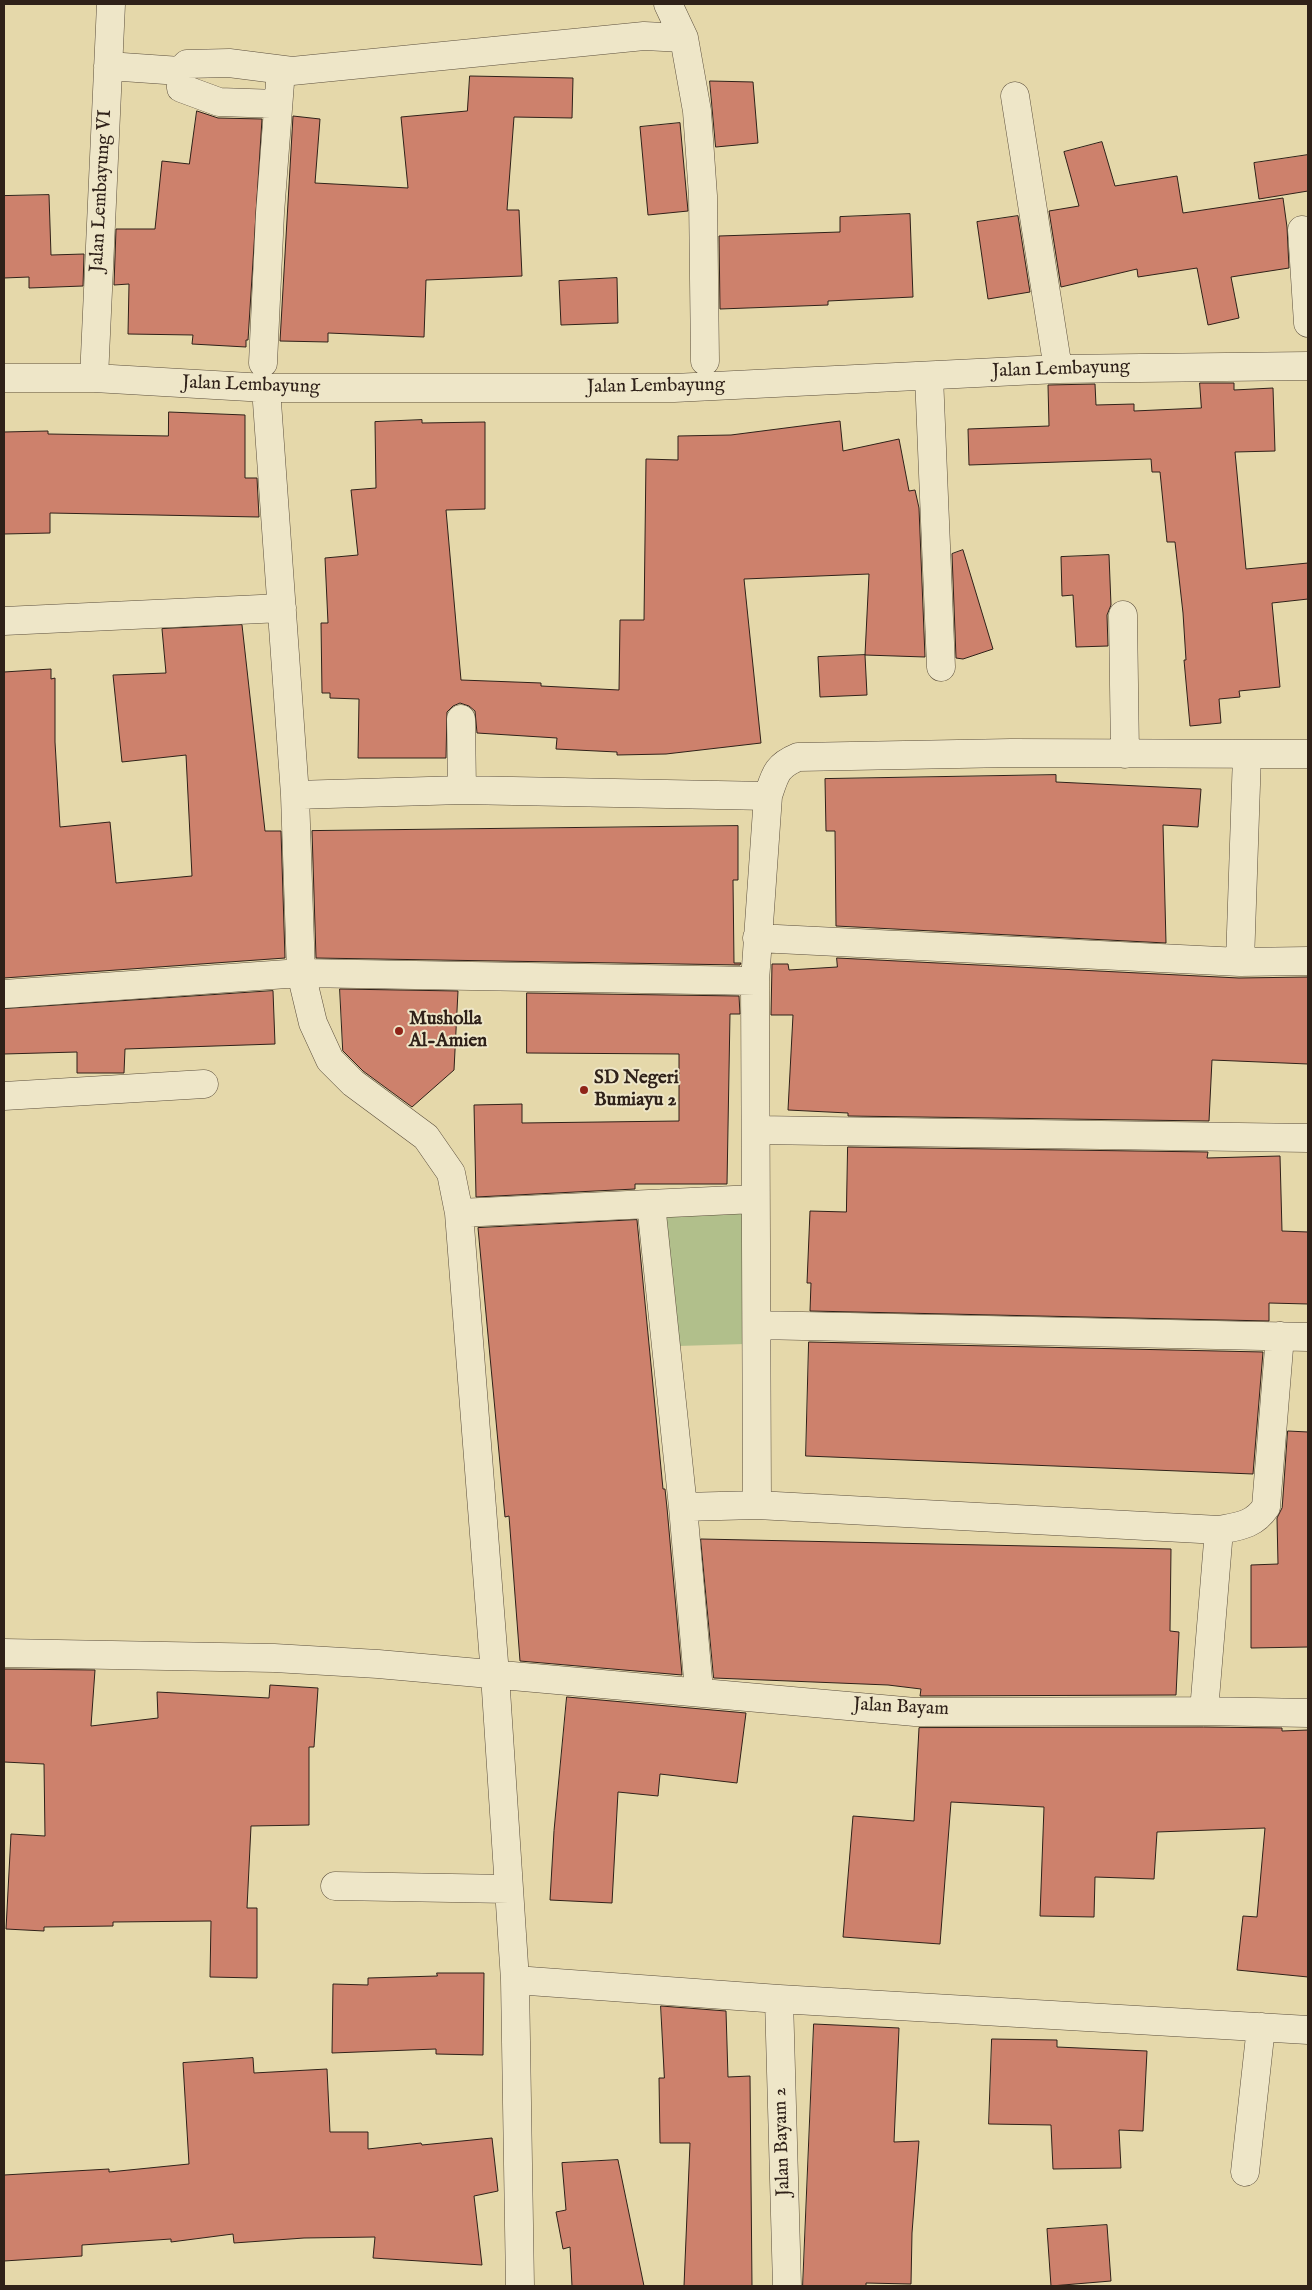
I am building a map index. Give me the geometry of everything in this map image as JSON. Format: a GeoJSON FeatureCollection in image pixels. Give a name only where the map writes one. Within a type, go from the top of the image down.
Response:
{"type":"FeatureCollection","features":[{"type":"Feature","properties":{"kind":"street","name":"Jalan Lembayung VI"},"geometry":{"type":"LineString","coordinates":[[94,378],[111,4]]}},
{"type":"Feature","properties":{"kind":"street"},"geometry":{"type":"LineString","coordinates":[[668,4],[684,38],[697,111],[703,196],[705,361]]}},
{"type":"Feature","properties":{"kind":"street"},"geometry":{"type":"LineString","coordinates":[[278,104],[219,102],[181,88],[180,71],[187,64],[229,63],[281,70],[644,36],[684,38]]}},
{"type":"Feature","properties":{"kind":"street"},"geometry":{"type":"LineString","coordinates":[[108,66],[180,71]]}},
{"type":"Feature","properties":{"kind":"street"},"geometry":{"type":"LineString","coordinates":[[281,70],[270,213],[265,376],[294,795],[301,973],[313,1023],[330,1060],[353,1083],[426,1136],[451,1174],[459,1213],[495,1675],[515,1980],[520,2286]]}},
{"type":"Feature","properties":{"kind":"street"},"geometry":{"type":"LineString","coordinates":[[1015,96],[1058,368]]}},
{"type":"Feature","properties":{"kind":"street"},"geometry":{"type":"LineString","coordinates":[[1302,230],[1308,323]]}},
{"type":"Feature","properties":{"kind":"street","name":"Jalan Lembayung"},"geometry":{"type":"LineString","coordinates":[[4,378],[265,376],[674,388],[1058,368],[1308,366]]}},
{"type":"Feature","properties":{"kind":"street"},"geometry":{"type":"LineString","coordinates":[[929,376],[941,667]]}},
{"type":"Feature","properties":{"kind":"street"},"geometry":{"type":"LineString","coordinates":[[4,621],[282,608]]}},
{"type":"Feature","properties":{"kind":"street"},"geometry":{"type":"LineString","coordinates":[[1123,616],[1125,754]]}},
{"type":"Feature","properties":{"kind":"street"},"geometry":{"type":"LineString","coordinates":[[461,720],[462,790]]}},
{"type":"Feature","properties":{"kind":"street"},"geometry":{"type":"LineString","coordinates":[[757,1505],[755,1199],[757,1130],[754,981],[768,796],[776,772],[784,762],[798,757],[1011,753],[1308,754]]}},
{"type":"Feature","properties":{"kind":"street"},"geometry":{"type":"LineString","coordinates":[[1240,962],[1247,755]]}},
{"type":"Feature","properties":{"kind":"street"},"geometry":{"type":"LineString","coordinates":[[294,795],[462,790],[768,796]]}},
{"type":"Feature","properties":{"kind":"street"},"geometry":{"type":"LineString","coordinates":[[757,938],[1240,962],[1308,961]]}},
{"type":"Feature","properties":{"kind":"street"},"geometry":{"type":"LineString","coordinates":[[4,994],[301,973],[754,981]]}},
{"type":"Feature","properties":{"kind":"street"},"geometry":{"type":"LineString","coordinates":[[4,1096],[204,1084]]}},
{"type":"Feature","properties":{"kind":"street"},"geometry":{"type":"LineString","coordinates":[[757,1130],[1308,1138]]}},
{"type":"Feature","properties":{"kind":"street"},"geometry":{"type":"LineString","coordinates":[[459,1213],[755,1199]]}},
{"type":"Feature","properties":{"kind":"street"},"geometry":{"type":"LineString","coordinates":[[652,1204],[683,1507],[699,1691]]}},
{"type":"Feature","properties":{"kind":"street"},"geometry":{"type":"LineString","coordinates":[[757,1325],[1308,1337]]}},
{"type":"Feature","properties":{"kind":"street"},"geometry":{"type":"LineString","coordinates":[[683,1507],[757,1505],[1219,1530],[1247,1525],[1258,1518],[1266,1507],[1280,1336]]}},
{"type":"Feature","properties":{"kind":"street"},"geometry":{"type":"LineString","coordinates":[[1204,1710],[1219,1530]]}},
{"type":"Feature","properties":{"kind":"street","name":"Jalan Bayam"},"geometry":{"type":"LineString","coordinates":[[4,1653],[274,1658],[378,1664],[699,1691],[915,1712],[1204,1710],[1308,1713]]}},
{"type":"Feature","properties":{"kind":"street"},"geometry":{"type":"LineString","coordinates":[[335,1886],[509,1889]]}},
{"type":"Feature","properties":{"kind":"street"},"geometry":{"type":"LineString","coordinates":[[515,1980],[1308,2030]]}},
{"type":"Feature","properties":{"kind":"street","name":"Jalan Bayam 2"},"geometry":{"type":"LineString","coordinates":[[779,1998],[787,2286]]}},
{"type":"Feature","properties":{"kind":"street"},"geometry":{"type":"LineString","coordinates":[[1245,2172],[1261,2027]]}},
{"type":"Feature","properties":{"kind":"green space"},"geometry":{"type":"Polygon","coordinates":[[[744,1211],[745,1344],[678,1346],[662,1215],[744,1211]]]}},
{"type":"Feature","properties":{"kind":"building"},"geometry":{"type":"Polygon","coordinates":[[[470,76],[573,78],[572,118],[514,117],[507,210],[519,210],[522,276],[426,280],[424,337],[328,333],[328,342],[280,341],[293,116],[320,119],[315,183],[408,188],[401,117],[467,111],[470,76]]]}},
{"type":"Feature","properties":{"kind":"building"},"geometry":{"type":"Polygon","coordinates":[[[710,81],[753,82],[758,143],[716,147],[710,81]]]}},
{"type":"Feature","properties":{"kind":"building"},"geometry":{"type":"Polygon","coordinates":[[[197,111],[218,118],[262,119],[248,340],[246,340],[246,347],[192,344],[193,335],[128,334],[129,284],[114,285],[116,229],[155,229],[162,161],[189,164],[197,111]]]}},
{"type":"Feature","properties":{"kind":"building"},"geometry":{"type":"Polygon","coordinates":[[[680,123],[688,211],[648,215],[640,127],[680,123]]]}},
{"type":"Feature","properties":{"kind":"building"},"geometry":{"type":"Polygon","coordinates":[[[1102,142],[1115,186],[1177,176],[1183,213],[1283,198],[1287,227],[1289,268],[1231,277],[1239,318],[1208,325],[1197,268],[1138,277],[1137,269],[1061,287],[1049,211],[1079,206],[1064,152],[1102,142]]]}},
{"type":"Feature","properties":{"kind":"building"},"geometry":{"type":"Polygon","coordinates":[[[1308,155],[1308,191],[1259,199],[1254,163],[1308,155]]]}},
{"type":"Feature","properties":{"kind":"building"},"geometry":{"type":"Polygon","coordinates":[[[49,195],[51,255],[84,254],[83,286],[29,288],[29,277],[4,278],[4,196],[49,195]]]}},
{"type":"Feature","properties":{"kind":"building"},"geometry":{"type":"Polygon","coordinates":[[[910,214],[913,297],[828,301],[828,305],[720,309],[719,236],[840,232],[840,217],[910,214]]]}},
{"type":"Feature","properties":{"kind":"building"},"geometry":{"type":"Polygon","coordinates":[[[1018,216],[1030,292],[988,299],[977,222],[1018,216]]]}},
{"type":"Feature","properties":{"kind":"building"},"geometry":{"type":"Polygon","coordinates":[[[617,278],[618,323],[561,325],[559,281],[617,278]]]}},
{"type":"Feature","properties":{"kind":"building"},"geometry":{"type":"Polygon","coordinates":[[[1200,383],[1234,383],[1234,390],[1273,388],[1275,451],[1235,452],[1246,569],[1308,563],[1308,599],[1272,603],[1280,687],[1239,691],[1240,697],[1219,699],[1221,723],[1190,726],[1184,660],[1186,660],[1183,613],[1175,542],[1167,542],[1160,472],[1152,472],[1151,459],[969,465],[968,429],[1049,426],[1048,385],[1095,384],[1096,405],[1134,404],[1134,411],[1201,408],[1200,383]]]}},
{"type":"Feature","properties":{"kind":"building"},"geometry":{"type":"Polygon","coordinates":[[[169,412],[245,415],[245,478],[257,478],[259,517],[50,513],[50,533],[4,534],[4,432],[48,431],[48,434],[168,436],[169,412]]]}},
{"type":"Feature","properties":{"kind":"building"},"geometry":{"type":"Polygon","coordinates":[[[422,420],[422,423],[485,422],[485,509],[446,510],[461,680],[541,683],[541,686],[619,690],[620,620],[644,620],[646,459],[678,460],[678,436],[731,435],[840,421],[843,451],[899,439],[909,491],[915,490],[919,508],[925,657],[865,655],[869,574],[744,579],[761,743],[666,754],[617,755],[617,752],[556,749],[557,738],[477,733],[475,711],[469,706],[460,703],[453,706],[447,712],[446,758],[358,758],[359,699],[330,698],[330,693],[322,693],[321,623],[328,623],[325,558],[358,555],[351,490],[376,488],[375,422],[422,420]]]}},
{"type":"Feature","properties":{"kind":"building"},"geometry":{"type":"Polygon","coordinates":[[[963,550],[993,649],[963,659],[956,658],[952,554],[963,550]]]}},
{"type":"Feature","properties":{"kind":"building"},"geometry":{"type":"Polygon","coordinates":[[[1109,555],[1111,605],[1107,615],[1108,646],[1076,647],[1073,595],[1062,596],[1061,557],[1109,555]]]}},
{"type":"Feature","properties":{"kind":"building"},"geometry":{"type":"Polygon","coordinates":[[[242,625],[265,831],[281,831],[285,958],[4,978],[4,672],[51,669],[51,679],[55,678],[55,742],[60,827],[110,822],[116,883],[192,876],[186,755],[122,762],[113,675],[166,673],[162,629],[242,625]]]}},
{"type":"Feature","properties":{"kind":"building"},"geometry":{"type":"Polygon","coordinates":[[[865,655],[867,695],[820,697],[818,657],[865,655]]]}},
{"type":"Feature","properties":{"kind":"building"},"geometry":{"type":"Polygon","coordinates":[[[1056,775],[1056,782],[1201,789],[1198,827],[1163,825],[1166,943],[836,926],[835,831],[826,831],[825,779],[1056,775]]]}},
{"type":"Feature","properties":{"kind":"building"},"geometry":{"type":"Polygon","coordinates":[[[738,826],[738,880],[733,880],[734,963],[741,963],[740,965],[316,958],[312,831],[738,826]]]}},
{"type":"Feature","properties":{"kind":"building"},"geometry":{"type":"Polygon","coordinates":[[[837,958],[1239,978],[1308,977],[1308,1064],[1212,1060],[1209,1121],[848,1116],[848,1113],[788,1110],[793,1015],[771,1015],[772,964],[788,964],[789,970],[837,967],[837,958]]]}},
{"type":"Feature","properties":{"kind":"building","name":"Musholla Al-Amien"},"geometry":{"type":"Polygon","coordinates":[[[340,989],[458,991],[454,1070],[412,1107],[363,1071],[343,1051],[340,989]]]}},
{"type":"Feature","properties":{"kind":"building"},"geometry":{"type":"Polygon","coordinates":[[[273,991],[275,1044],[125,1049],[124,1073],[77,1073],[77,1052],[4,1054],[4,1009],[273,991]]]}},
{"type":"Feature","properties":{"kind":"building"},"geometry":{"type":"Polygon","coordinates":[[[527,993],[739,996],[740,1014],[730,1014],[727,1184],[635,1184],[635,1189],[476,1197],[474,1105],[522,1104],[522,1123],[679,1121],[679,1054],[527,1053],[527,993]]]}},
{"type":"Feature","properties":{"kind":"building"},"geometry":{"type":"Polygon","coordinates":[[[848,1147],[1208,1152],[1207,1158],[1280,1156],[1282,1231],[1308,1232],[1308,1304],[1269,1303],[1269,1321],[810,1311],[811,1283],[807,1283],[810,1211],[846,1212],[848,1147]]]}},
{"type":"Feature","properties":{"kind":"building"},"geometry":{"type":"Polygon","coordinates":[[[637,1220],[663,1489],[665,1489],[667,1508],[682,1675],[520,1661],[509,1516],[505,1517],[478,1228],[637,1220]]]}},
{"type":"Feature","properties":{"kind":"building"},"geometry":{"type":"Polygon","coordinates":[[[809,1342],[1263,1352],[1253,1474],[806,1456],[809,1342]]]}},
{"type":"Feature","properties":{"kind":"building"},"geometry":{"type":"Polygon","coordinates":[[[1288,1431],[1308,1432],[1308,1647],[1251,1648],[1251,1565],[1278,1564],[1277,1518],[1282,1508],[1288,1431]]]}},
{"type":"Feature","properties":{"kind":"building"},"geometry":{"type":"Polygon","coordinates":[[[701,1539],[1171,1549],[1170,1631],[1179,1632],[1176,1695],[920,1696],[921,1689],[888,1685],[714,1678],[701,1539]]]}},
{"type":"Feature","properties":{"kind":"building"},"geometry":{"type":"Polygon","coordinates":[[[4,1669],[95,1670],[91,1726],[158,1718],[157,1692],[269,1698],[270,1685],[318,1688],[314,1747],[309,1747],[309,1825],[251,1826],[247,1908],[257,1908],[257,1978],[210,1977],[211,1921],[113,1922],[113,1926],[44,1927],[44,1931],[6,1929],[11,1834],[45,1836],[44,1764],[4,1762],[4,1669]]]}},
{"type":"Feature","properties":{"kind":"building"},"geometry":{"type":"Polygon","coordinates":[[[567,1697],[746,1713],[737,1783],[660,1774],[658,1796],[618,1792],[612,1903],[550,1900],[554,1831],[567,1697]]]}},
{"type":"Feature","properties":{"kind":"building"},"geometry":{"type":"Polygon","coordinates":[[[919,1728],[1282,1728],[1282,1731],[1308,1730],[1308,1977],[1237,1970],[1243,1916],[1257,1917],[1265,1828],[1157,1832],[1154,1879],[1095,1877],[1094,1917],[1040,1916],[1044,1807],[951,1802],[940,1944],[843,1937],[853,1816],[914,1821],[919,1728]]]}},
{"type":"Feature","properties":{"kind":"building"},"geometry":{"type":"Polygon","coordinates":[[[437,1973],[484,1973],[483,2055],[436,2054],[436,2049],[332,2053],[333,1984],[368,1985],[368,1978],[437,1976],[437,1973]]]}},
{"type":"Feature","properties":{"kind":"building"},"geometry":{"type":"Polygon","coordinates":[[[661,2006],[726,2011],[728,2077],[750,2076],[752,2286],[684,2286],[690,2143],[660,2143],[659,2078],[664,2078],[661,2006]]]}},
{"type":"Feature","properties":{"kind":"building"},"geometry":{"type":"Polygon","coordinates":[[[814,2024],[899,2028],[894,2142],[919,2141],[912,2233],[911,2284],[866,2283],[866,2286],[803,2286],[814,2024]]]}},
{"type":"Feature","properties":{"kind":"building"},"geometry":{"type":"Polygon","coordinates":[[[992,2039],[1057,2040],[1057,2047],[1147,2051],[1143,2131],[1119,2130],[1121,2168],[1053,2169],[1051,2125],[989,2124],[992,2039]]]}},
{"type":"Feature","properties":{"kind":"building"},"geometry":{"type":"Polygon","coordinates":[[[253,2058],[254,2073],[327,2069],[330,2132],[368,2132],[368,2149],[492,2138],[498,2191],[474,2196],[482,2265],[373,2258],[375,2237],[304,2238],[234,2243],[233,2234],[171,2242],[171,2239],[82,2245],[82,2256],[4,2261],[4,2175],[109,2169],[109,2172],[189,2164],[183,2063],[253,2058]]]}},
{"type":"Feature","properties":{"kind":"building"},"geometry":{"type":"Polygon","coordinates":[[[618,2160],[644,2286],[572,2286],[570,2247],[563,2249],[556,2212],[566,2210],[562,2163],[618,2160]]]}},
{"type":"Feature","properties":{"kind":"building"},"geometry":{"type":"Polygon","coordinates":[[[1107,2225],[1111,2281],[1051,2286],[1047,2229],[1107,2225]]]}},
{"type":"Feature","properties":{"kind":"place","name":"Musholla Al-Amien"},"geometry":{"type":"Point","coordinates":[399,1031]}},
{"type":"Feature","properties":{"kind":"place","name":"SD Negeri Bumiayu 2"},"geometry":{"type":"Point","coordinates":[584,1090]}}]}
